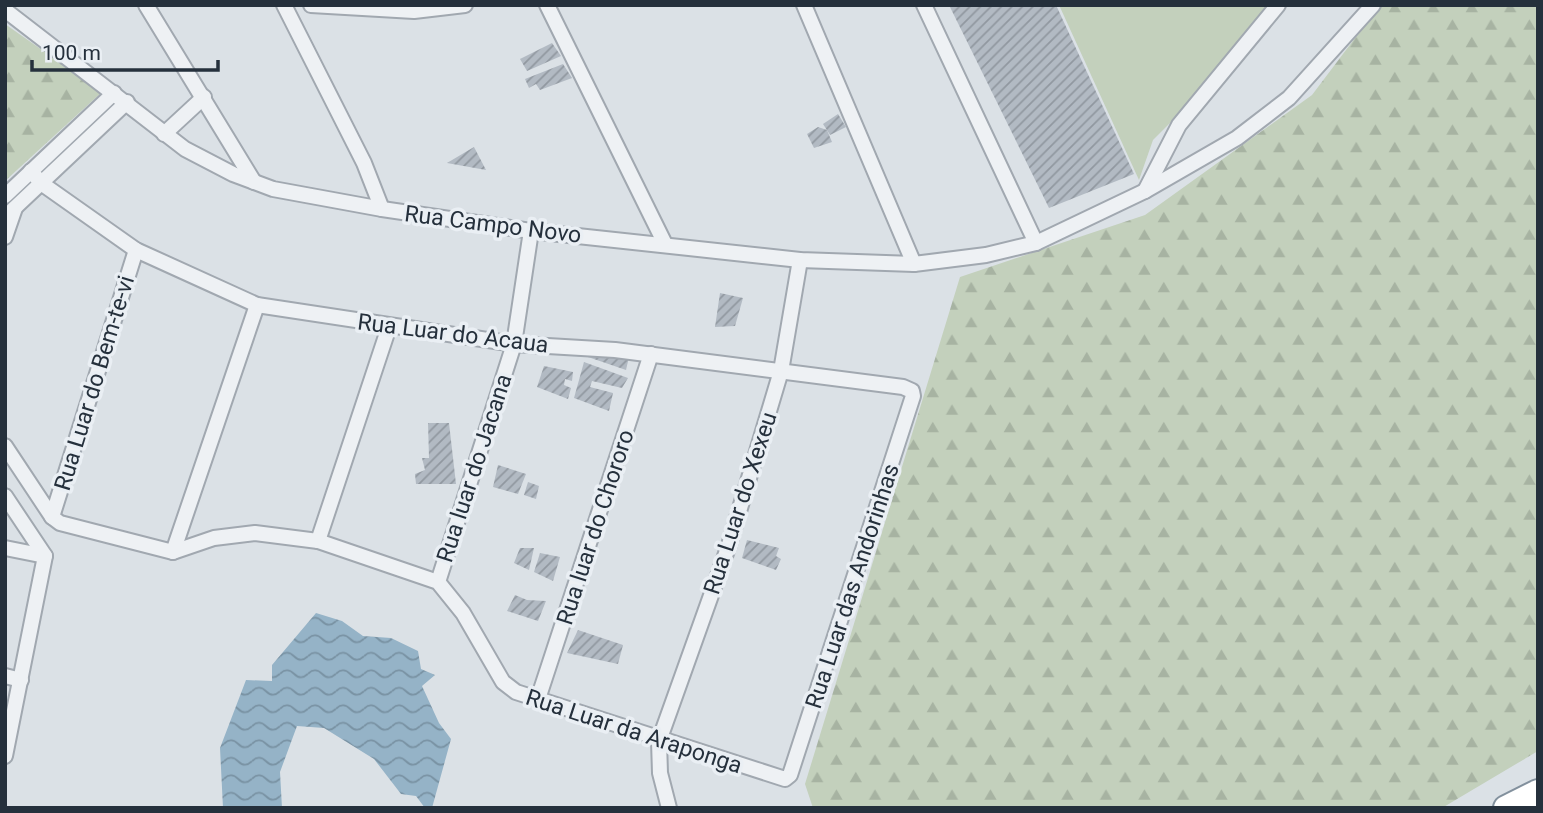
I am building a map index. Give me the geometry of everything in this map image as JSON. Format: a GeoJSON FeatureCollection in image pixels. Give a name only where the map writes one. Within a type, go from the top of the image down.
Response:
{"type":"FeatureCollection","features":[{"type":"Feature","properties":{"kind":"highway"},"geometry":{"type":"LineString","coordinates":[[1506,808],[1538,792]]}},
{"type":"Feature","properties":{"kind":"street"},"geometry":{"type":"LineString","coordinates":[[146,5],[254,182]]}},
{"type":"Feature","properties":{"kind":"street"},"geometry":{"type":"LineString","coordinates":[[285,5],[358,150],[382,209]]}},
{"type":"Feature","properties":{"kind":"street"},"geometry":{"type":"LineString","coordinates":[[311,5],[413,8],[465,5]]}},
{"type":"Feature","properties":{"kind":"street"},"geometry":{"type":"LineString","coordinates":[[547,5],[665,244]]}},
{"type":"Feature","properties":{"kind":"street"},"geometry":{"type":"LineString","coordinates":[[804,5],[914,264]]}},
{"type":"Feature","properties":{"kind":"street"},"geometry":{"type":"LineString","coordinates":[[924,5],[1036,243]]}},
{"type":"Feature","properties":{"kind":"street"},"geometry":{"type":"LineString","coordinates":[[1145,191],[1179,125],[1278,5]]}},
{"type":"Feature","properties":{"kind":"street","name":"Rua Campo Novo"},"geometry":{"type":"LineString","coordinates":[[5,10],[185,149],[254,182],[382,209],[531,231],[800,260],[914,264],[986,255],[1036,243],[1145,191],[1237,138],[1289,98],[1373,5]]}},
{"type":"Feature","properties":{"kind":"street"},"geometry":{"type":"LineString","coordinates":[[5,237],[8,205],[31,171],[114,93]]}},
{"type":"Feature","properties":{"kind":"street"},"geometry":{"type":"LineString","coordinates":[[164,134],[204,97]]}},
{"type":"Feature","properties":{"kind":"street"},"geometry":{"type":"LineString","coordinates":[[8,205],[41,183],[127,102]]}},
{"type":"Feature","properties":{"kind":"street","name":"Rua Luar do Acaua"},"geometry":{"type":"LineString","coordinates":[[31,171],[41,183],[136,250],[257,305],[514,344],[651,354],[903,387],[912,391]]}},
{"type":"Feature","properties":{"kind":"street","name":"Rua luar do Jacana"},"geometry":{"type":"LineString","coordinates":[[438,582],[514,344],[531,231]]}},
{"type":"Feature","properties":{"kind":"street","name":"Rua Luar do Bem-te-vi"},"geometry":{"type":"LineString","coordinates":[[52,517],[136,250]]}},
{"type":"Feature","properties":{"kind":"street","name":"Rua Luar do Xexeu"},"geometry":{"type":"LineString","coordinates":[[659,741],[729,545],[781,371],[800,260]]}},
{"type":"Feature","properties":{"kind":"street"},"geometry":{"type":"LineString","coordinates":[[173,552],[257,305]]}},
{"type":"Feature","properties":{"kind":"street"},"geometry":{"type":"LineString","coordinates":[[318,541],[389,327]]}},
{"type":"Feature","properties":{"kind":"street","name":"Rua luar do Chororo"},"geometry":{"type":"LineString","coordinates":[[538,699],[651,354]]}},
{"type":"Feature","properties":{"kind":"street","name":"Rua Luar das Andorinhas"},"geometry":{"type":"LineString","coordinates":[[785,779],[790,775],[911,407],[912,391]]}},
{"type":"Feature","properties":{"kind":"street"},"geometry":{"type":"LineString","coordinates":[[5,446],[52,517],[74,528],[173,552],[214,538],[255,533],[318,541],[438,582]]}},
{"type":"Feature","properties":{"kind":"street"},"geometry":{"type":"LineString","coordinates":[[5,496],[45,556],[5,756]]}},
{"type":"Feature","properties":{"kind":"street"},"geometry":{"type":"LineString","coordinates":[[5,548],[45,556]]}},
{"type":"Feature","properties":{"kind":"street","name":"Rua Luar da Araponga"},"geometry":{"type":"LineString","coordinates":[[438,582],[463,613],[503,682],[516,692],[659,741],[785,779]]}},
{"type":"Feature","properties":{"kind":"street"},"geometry":{"type":"LineString","coordinates":[[5,677],[21,680]]}},
{"type":"Feature","properties":{"kind":"street"},"geometry":{"type":"LineString","coordinates":[[659,741],[660,773],[669,808]]}},
{"type":"Feature","properties":{"kind":"green space"},"geometry":{"type":"Polygon","coordinates":[[[1059,5],[1270,5],[1176,117],[1153,140],[1139,180],[1059,5]]]}},
{"type":"Feature","properties":{"kind":"green space"},"geometry":{"type":"Polygon","coordinates":[[[1380,5],[1538,5],[1538,751],[1442,808],[813,808],[805,784],[960,277],[1145,215],[1312,95],[1380,5]]]}},
{"type":"Feature","properties":{"kind":"green space"},"geometry":{"type":"Polygon","coordinates":[[[5,24],[102,92],[5,181],[5,24]]]}},
{"type":"Feature","properties":{"kind":"water"},"geometry":{"type":"Polygon","coordinates":[[[316,613],[342,621],[363,636],[391,638],[418,651],[421,669],[435,675],[422,686],[439,723],[451,739],[432,808],[425,808],[416,796],[401,794],[374,759],[324,728],[297,726],[280,772],[282,808],[223,808],[220,748],[246,680],[272,681],[272,665],[316,613]]]}},
{"type":"Feature","properties":{"kind":"building"},"geometry":{"type":"Polygon","coordinates":[[[949,5],[1056,5],[1134,174],[1049,208],[949,5]]]}},
{"type":"Feature","properties":{"kind":"building"},"geometry":{"type":"Polygon","coordinates":[[[552,43],[561,56],[527,71],[520,59],[552,43]]]}},
{"type":"Feature","properties":{"kind":"building"},"geometry":{"type":"Polygon","coordinates":[[[563,64],[572,78],[540,90],[536,84],[529,88],[525,79],[563,64]]]}},
{"type":"Feature","properties":{"kind":"building"},"geometry":{"type":"Polygon","coordinates":[[[838,114],[846,127],[830,135],[823,124],[838,114]]]}},
{"type":"Feature","properties":{"kind":"building"},"geometry":{"type":"Polygon","coordinates":[[[818,127],[827,130],[832,142],[814,148],[807,134],[818,127]]]}},
{"type":"Feature","properties":{"kind":"building"},"geometry":{"type":"Polygon","coordinates":[[[474,147],[486,170],[447,163],[474,147]]]}},
{"type":"Feature","properties":{"kind":"building"},"geometry":{"type":"Polygon","coordinates":[[[720,293],[743,298],[735,326],[715,327],[720,293]]]}},
{"type":"Feature","properties":{"kind":"building"},"geometry":{"type":"Polygon","coordinates":[[[590,349],[629,357],[626,370],[588,357],[590,349]]]}},
{"type":"Feature","properties":{"kind":"building"},"geometry":{"type":"Polygon","coordinates":[[[584,362],[628,378],[622,388],[592,381],[590,387],[613,393],[609,411],[574,398],[584,362]]]}},
{"type":"Feature","properties":{"kind":"building"},"geometry":{"type":"Polygon","coordinates":[[[544,366],[573,372],[572,381],[565,379],[564,385],[571,388],[568,399],[537,387],[544,366]]]}},
{"type":"Feature","properties":{"kind":"building"},"geometry":{"type":"Polygon","coordinates":[[[428,423],[449,423],[456,484],[416,484],[415,474],[425,470],[422,458],[429,458],[428,423]]]}},
{"type":"Feature","properties":{"kind":"building"},"geometry":{"type":"Polygon","coordinates":[[[498,465],[526,474],[518,494],[493,487],[498,465]]]}},
{"type":"Feature","properties":{"kind":"building"},"geometry":{"type":"Polygon","coordinates":[[[528,482],[539,486],[536,499],[524,495],[528,482]]]}},
{"type":"Feature","properties":{"kind":"building"},"geometry":{"type":"Polygon","coordinates":[[[747,540],[779,548],[776,556],[781,559],[776,570],[742,558],[747,540]]]}},
{"type":"Feature","properties":{"kind":"building"},"geometry":{"type":"Polygon","coordinates":[[[520,548],[534,548],[529,570],[514,563],[520,548]]]}},
{"type":"Feature","properties":{"kind":"building"},"geometry":{"type":"Polygon","coordinates":[[[540,553],[560,557],[553,581],[534,572],[540,553]]]}},
{"type":"Feature","properties":{"kind":"building"},"geometry":{"type":"Polygon","coordinates":[[[515,595],[527,600],[546,601],[538,621],[507,611],[515,595]]]}},
{"type":"Feature","properties":{"kind":"building"},"geometry":{"type":"Polygon","coordinates":[[[578,630],[623,645],[618,664],[567,653],[578,630]]]}}]}
